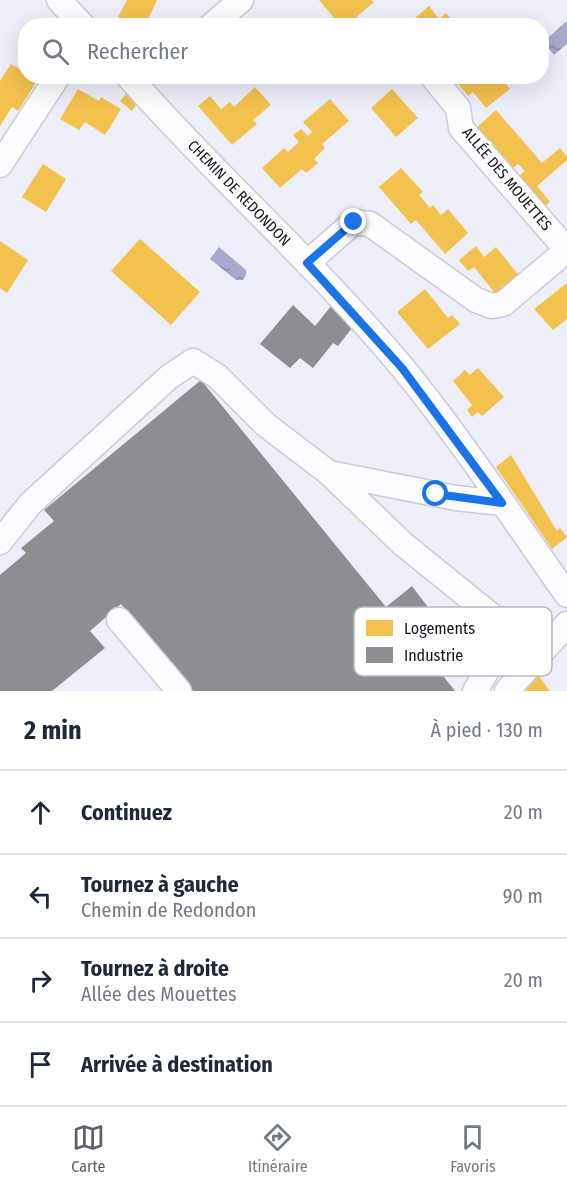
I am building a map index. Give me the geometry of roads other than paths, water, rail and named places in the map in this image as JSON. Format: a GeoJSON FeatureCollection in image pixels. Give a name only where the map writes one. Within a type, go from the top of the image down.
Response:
{"type":"FeatureCollection","features":[{"type":"Feature","properties":{"kind":"street"},"geometry":{"type":"LineString","coordinates":[[59,0],[76,18]]}},
{"type":"Feature","properties":{"kind":"street"},"geometry":{"type":"LineString","coordinates":[[220,18],[241,0]]}},
{"type":"Feature","properties":{"kind":"street"},"geometry":{"type":"LineString","coordinates":[[0,165],[53,84]]}},
{"type":"Feature","properties":{"kind":"street","name":"CHEMIN DE REDONDON"},"geometry":{"type":"LineString","coordinates":[[144,84],[402,368],[567,595]]}},
{"type":"Feature","properties":{"kind":"street","name":"ALLÉE DES MOUETTES"},"geometry":{"type":"LineString","coordinates":[[307,263],[354,222],[370,224],[476,300],[492,306],[504,304],[567,250],[461,128],[458,108],[438,84]]}},
{"type":"Feature","properties":{"kind":"street"},"geometry":{"type":"LineString","coordinates":[[0,542],[30,504],[169,377],[193,361],[217,376],[266,425],[329,473],[403,544],[481,607]]}},
{"type":"Feature","properties":{"kind":"street"},"geometry":{"type":"LineString","coordinates":[[329,473],[456,498],[502,503]]}},
{"type":"Feature","properties":{"kind":"street"},"geometry":{"type":"LineString","coordinates":[[119,620],[179,691]]}},
{"type":"Feature","properties":{"kind":"street"},"geometry":{"type":"LineString","coordinates":[[552,641],[567,624]]}},
{"type":"Feature","properties":{"kind":"street"},"geometry":{"type":"LineString","coordinates":[[475,691],[484,676]]}},
{"type":"Feature","properties":{"kind":"street"},"geometry":{"type":"LineString","coordinates":[[507,691],[520,676]]}},
{"type":"Feature","properties":{"kind":"water"},"geometry":{"type":"Polygon","coordinates":[[[567,21],[567,44],[554,55],[549,49],[549,37],[567,21]]]}},
{"type":"Feature","properties":{"kind":"water"},"geometry":{"type":"Polygon","coordinates":[[[219,247],[246,270],[243,280],[236,280],[210,259],[219,247]]]}}]}
